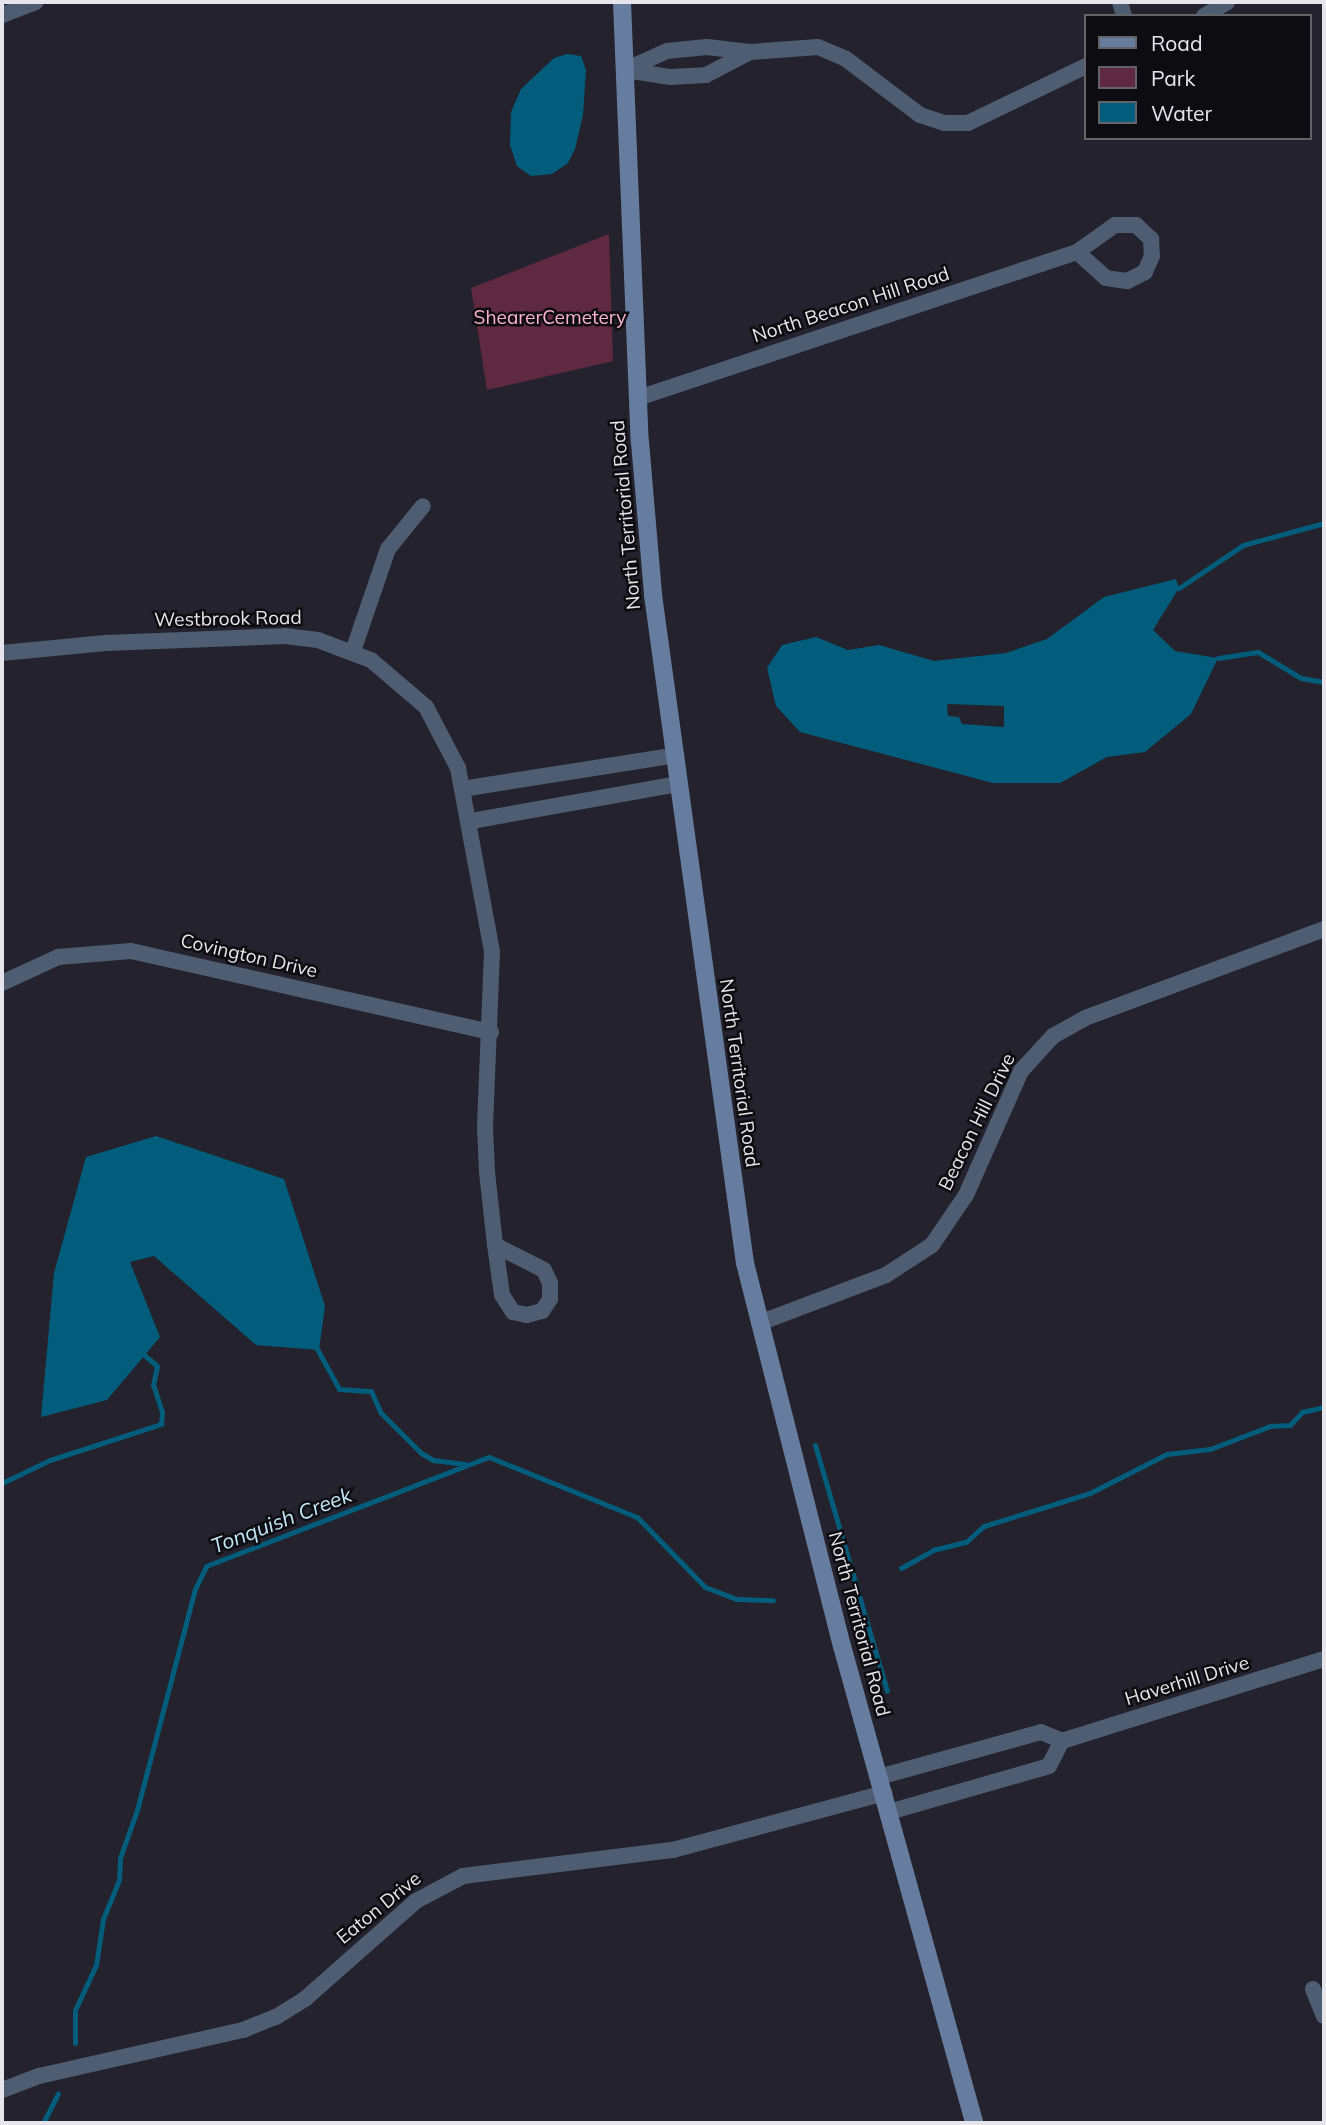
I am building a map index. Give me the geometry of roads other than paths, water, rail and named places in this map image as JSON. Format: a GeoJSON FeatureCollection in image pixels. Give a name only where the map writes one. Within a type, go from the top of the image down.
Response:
{"type":"FeatureCollection","features":[{"type":"Feature","properties":{"kind":"main road","name":"North Territorial Road"},"geometry":{"type":"LineString","coordinates":[[622,2],[638,398],[653,595],[745,1263],[889,1812],[974,2123]]}},
{"type":"Feature","properties":{"kind":"street"},"geometry":{"type":"LineString","coordinates":[[2,15],[36,2]]}},
{"type":"Feature","properties":{"kind":"street"},"geometry":{"type":"LineString","coordinates":[[1207,14],[1227,2]]}},
{"type":"Feature","properties":{"kind":"street"},"geometry":{"type":"LineString","coordinates":[[625,70],[667,51],[707,47],[750,52],[803,46],[829,50],[920,115],[945,123],[968,124],[1084,67]]}},
{"type":"Feature","properties":{"kind":"street"},"geometry":{"type":"LineString","coordinates":[[625,70],[670,77],[706,75],[750,52]]}},
{"type":"Feature","properties":{"kind":"street","name":"North Beacon Hill Road"},"geometry":{"type":"LineString","coordinates":[[638,398],[1077,252],[1115,225],[1136,225],[1151,239],[1152,256],[1145,272],[1127,281],[1106,278],[1077,252]]}},
{"type":"Feature","properties":{"kind":"street"},"geometry":{"type":"LineString","coordinates":[[353,651],[388,549],[423,506]]}},
{"type":"Feature","properties":{"kind":"street","name":"Westbrook Road"},"geometry":{"type":"LineString","coordinates":[[2,653],[106,643],[285,636],[353,651],[392,674],[426,707],[452,750],[471,821],[492,951],[491,1032],[485,1129],[495,1245],[502,1295],[513,1312],[527,1315],[542,1311],[550,1291],[544,1270],[495,1245]]}},
{"type":"Feature","properties":{"kind":"street"},"geometry":{"type":"LineString","coordinates":[[461,789],[676,755]]}},
{"type":"Feature","properties":{"kind":"street"},"geometry":{"type":"LineString","coordinates":[[471,821],[679,784]]}},
{"type":"Feature","properties":{"kind":"street","name":"Beacon Hill Drive"},"geometry":{"type":"LineString","coordinates":[[759,1323],[886,1275],[932,1245],[966,1195],[1021,1071],[1053,1036],[1085,1018],[1324,929]]}},
{"type":"Feature","properties":{"kind":"street","name":"Covington Drive"},"geometry":{"type":"LineString","coordinates":[[2,983],[58,957],[131,951],[491,1032]]}},
{"type":"Feature","properties":{"kind":"street","name":"Haverhill Drive"},"geometry":{"type":"LineString","coordinates":[[882,1785],[1041,1732],[1062,1741],[1324,1659]]}},
{"type":"Feature","properties":{"kind":"street"},"geometry":{"type":"LineString","coordinates":[[889,1812],[1049,1766],[1062,1741]]}},
{"type":"Feature","properties":{"kind":"street","name":"Eaton Drive"},"geometry":{"type":"LineString","coordinates":[[2,2091],[39,2076],[243,2030],[276,2017],[306,1998],[416,1901],[463,1875],[673,1850],[882,1785]]}},
{"type":"Feature","properties":{"kind":"street"},"geometry":{"type":"LineString","coordinates":[[1313,1989],[1324,2016]]}},
{"type":"Feature","properties":{"kind":"water"},"geometry":{"type":"Polygon","coordinates":[[[567,54],[581,56],[586,70],[583,115],[575,149],[568,163],[552,174],[531,176],[517,166],[510,145],[511,112],[521,89],[554,58],[567,54]]]}},
{"type":"Feature","properties":{"kind":"water"},"geometry":{"type":"Polygon","coordinates":[[[1176,579],[1179,588],[1153,630],[1175,651],[1218,658],[1191,714],[1145,752],[1107,757],[1060,783],[993,783],[800,732],[776,706],[767,668],[782,645],[816,637],[848,650],[879,645],[934,661],[1006,653],[1047,639],[1104,597],[1176,579]],[[947,704],[948,716],[959,717],[962,724],[1004,727],[1004,706],[947,704]]]}},
{"type":"Feature","properties":{"kind":"water"},"geometry":{"type":"Polygon","coordinates":[[[156,1136],[284,1179],[325,1306],[319,1350],[256,1345],[154,1256],[130,1262],[160,1337],[107,1400],[41,1417],[54,1273],[86,1157],[156,1136]]]}},
{"type":"Feature","properties":{"kind":"waterway"},"geometry":{"type":"LineString","coordinates":[[1179,588],[1243,545],[1324,523]]}},
{"type":"Feature","properties":{"kind":"waterway"},"geometry":{"type":"LineString","coordinates":[[1218,658],[1258,652],[1301,678],[1324,682]]}},
{"type":"Feature","properties":{"kind":"waterway"},"geometry":{"type":"LineString","coordinates":[[315,1345],[339,1389],[371,1391],[381,1413],[421,1453],[433,1460],[465,1464]]}},
{"type":"Feature","properties":{"kind":"waterway"},"geometry":{"type":"LineString","coordinates":[[2,1483],[50,1460],[161,1424],[162,1412],[153,1385],[157,1366],[141,1352]]}},
{"type":"Feature","properties":{"kind":"waterway","name":"Tonquish Creek"},"geometry":{"type":"LineString","coordinates":[[901,1568],[933,1550],[966,1542],[984,1526],[1090,1493],[1167,1454],[1210,1449],[1270,1426],[1290,1425],[1302,1412],[1324,1407]]}},
{"type":"Feature","properties":{"kind":"waterway"},"geometry":{"type":"LineString","coordinates":[[815,1445],[887,1691]]}},
{"type":"Feature","properties":{"kind":"waterway","name":"Tonquish Creek"},"geometry":{"type":"LineString","coordinates":[[75,2043],[75,2010],[96,1965],[103,1919],[119,1880],[120,1858],[137,1810],[195,1589],[206,1566],[489,1457],[637,1517],[705,1587],[737,1599],[773,1600]]}},
{"type":"Feature","properties":{"kind":"waterway","name":"Tonquish Creek"},"geometry":{"type":"LineString","coordinates":[[43,2123],[58,2094]]}},
{"type":"Feature","properties":{"kind":"park label","name":"ShearerCemetery"},"geometry":{"type":"Point","coordinates":[550,318]}}]}
